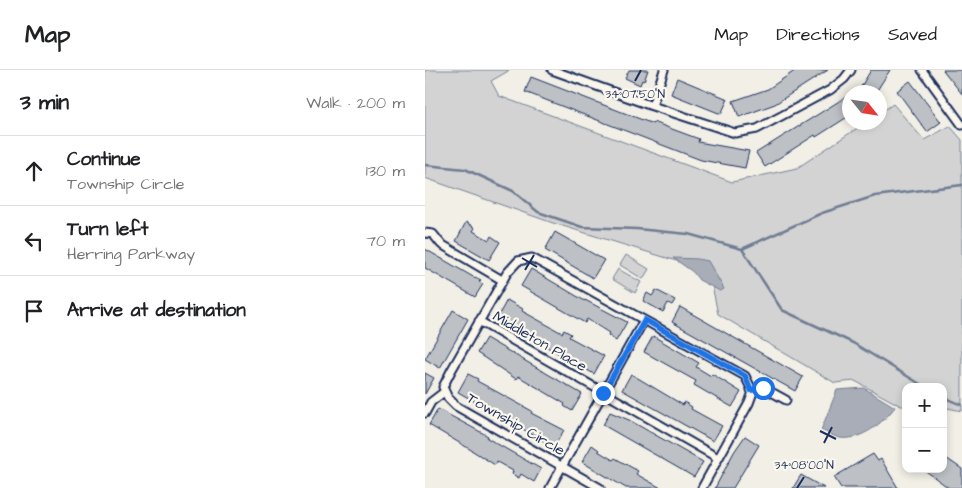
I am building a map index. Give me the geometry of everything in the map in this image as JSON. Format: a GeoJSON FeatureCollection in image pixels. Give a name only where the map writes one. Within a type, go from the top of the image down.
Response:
{"type":"FeatureCollection","features":[{"type":"Feature","properties":{"kind":"street"},"geometry":{"type":"LineString","coordinates":[[552,70],[735,133],[757,129],[830,90],[844,79],[851,70]]}},
{"type":"Feature","properties":{"kind":"street"},"geometry":{"type":"LineString","coordinates":[[652,106],[664,70]]}},
{"type":"Feature","properties":{"kind":"street"},"geometry":{"type":"LineString","coordinates":[[922,70],[962,125]]}},
{"type":"Feature","properties":{"kind":"street"},"geometry":{"type":"LineString","coordinates":[[425,233],[433,234],[441,244],[502,280]]}},
{"type":"Feature","properties":{"kind":"street"},"geometry":{"type":"LineString","coordinates":[[425,413],[431,402],[444,392],[443,387],[451,371],[502,280],[518,261],[532,258],[745,376],[753,392],[749,403],[702,488]]}},
{"type":"Feature","properties":{"kind":"street"},"geometry":{"type":"LineString","coordinates":[[550,488],[645,320]]}},
{"type":"Feature","properties":{"kind":"street","name":"Middleton Place"},"geometry":{"type":"LineString","coordinates":[[479,321],[718,458]]}},
{"type":"Feature","properties":{"kind":"street"},"geometry":{"type":"LineString","coordinates":[[751,390],[763,388],[785,400]]}},
{"type":"Feature","properties":{"kind":"street","name":"Township Circle"},"geometry":{"type":"LineString","coordinates":[[444,392],[456,406],[600,488]]}},
{"type":"Feature","properties":{"kind":"shaded area"},"geometry":{"type":"Polygon","coordinates":[[[425,70],[510,70],[491,81],[499,96],[732,182],[797,168],[854,130],[887,130],[887,108],[893,104],[924,140],[950,126],[962,140],[962,411],[947,408],[947,383],[902,383],[901,406],[855,381],[835,383],[718,314],[709,271],[553,223],[425,178],[425,70]]]}},
{"type":"Feature","properties":{"kind":"shaded area"},"geometry":{"type":"Polygon","coordinates":[[[626,255],[649,269],[643,279],[620,265],[626,255]]]}},
{"type":"Feature","properties":{"kind":"shaded area"},"geometry":{"type":"Polygon","coordinates":[[[673,258],[708,261],[724,289],[720,291],[699,280],[693,272],[673,258]]]}},
{"type":"Feature","properties":{"kind":"shaded area"},"geometry":{"type":"Polygon","coordinates":[[[618,269],[641,282],[635,293],[612,279],[618,269]]]}},
{"type":"Feature","properties":{"kind":"shaded area"},"geometry":{"type":"Polygon","coordinates":[[[864,388],[895,407],[878,425],[856,437],[840,438],[821,430],[837,390],[864,388]]]}},
{"type":"Feature","properties":{"kind":"building"},"geometry":{"type":"Polygon","coordinates":[[[629,70],[648,70],[644,81],[642,80],[640,85],[625,78],[629,70]]]}},
{"type":"Feature","properties":{"kind":"building"},"geometry":{"type":"Polygon","coordinates":[[[796,70],[828,70],[775,104],[739,117],[733,101],[768,89],[796,70]]]}},
{"type":"Feature","properties":{"kind":"building"},"geometry":{"type":"Polygon","coordinates":[[[871,70],[890,70],[880,85],[862,85],[871,70]]]}},
{"type":"Feature","properties":{"kind":"building"},"geometry":{"type":"Polygon","coordinates":[[[943,70],[962,70],[962,94],[943,70]]]}},
{"type":"Feature","properties":{"kind":"building"},"geometry":{"type":"Polygon","coordinates":[[[531,77],[653,124],[653,122],[699,139],[698,142],[749,151],[745,168],[701,160],[525,92],[531,77]]]}},
{"type":"Feature","properties":{"kind":"building"},"geometry":{"type":"Polygon","coordinates":[[[677,78],[728,99],[721,114],[671,94],[677,78]]]}},
{"type":"Feature","properties":{"kind":"building"},"geometry":{"type":"Polygon","coordinates":[[[910,81],[941,122],[927,132],[897,91],[910,81]]]}},
{"type":"Feature","properties":{"kind":"building"},"geometry":{"type":"Polygon","coordinates":[[[842,99],[842,120],[816,137],[815,135],[765,167],[756,153],[842,99]]]}},
{"type":"Feature","properties":{"kind":"building"},"geometry":{"type":"Polygon","coordinates":[[[466,222],[475,228],[473,231],[489,240],[491,236],[500,242],[489,260],[456,241],[466,222]]]}},
{"type":"Feature","properties":{"kind":"building"},"geometry":{"type":"Polygon","coordinates":[[[555,232],[604,260],[593,278],[545,250],[555,232]]]}},
{"type":"Feature","properties":{"kind":"building"},"geometry":{"type":"Polygon","coordinates":[[[425,249],[481,280],[479,282],[483,284],[475,297],[425,268],[425,249]]]}},
{"type":"Feature","properties":{"kind":"building"},"geometry":{"type":"Polygon","coordinates":[[[531,269],[585,301],[627,322],[616,341],[608,335],[609,333],[587,319],[585,323],[521,286],[531,269]]]}},
{"type":"Feature","properties":{"kind":"building"},"geometry":{"type":"Polygon","coordinates":[[[656,290],[675,300],[672,305],[668,303],[663,312],[643,301],[647,293],[652,296],[656,290]]]}},
{"type":"Feature","properties":{"kind":"building"},"geometry":{"type":"Polygon","coordinates":[[[507,300],[523,309],[522,311],[562,333],[564,330],[571,334],[569,337],[604,356],[594,374],[497,318],[507,300]]]}},
{"type":"Feature","properties":{"kind":"building"},"geometry":{"type":"Polygon","coordinates":[[[680,307],[803,377],[795,391],[672,322],[680,307]]]}},
{"type":"Feature","properties":{"kind":"building"},"geometry":{"type":"Polygon","coordinates":[[[453,310],[468,319],[440,368],[425,359],[453,310]]]}},
{"type":"Feature","properties":{"kind":"building"},"geometry":{"type":"Polygon","coordinates":[[[653,336],[699,363],[696,367],[711,376],[712,374],[741,392],[732,407],[694,385],[696,381],[644,352],[653,336]]]}},
{"type":"Feature","properties":{"kind":"building"},"geometry":{"type":"Polygon","coordinates":[[[486,338],[582,394],[572,411],[564,406],[565,404],[518,376],[516,379],[477,353],[486,338]]]}},
{"type":"Feature","properties":{"kind":"building"},"geometry":{"type":"Polygon","coordinates":[[[425,373],[434,378],[425,394],[425,373]]]}},
{"type":"Feature","properties":{"kind":"building"},"geometry":{"type":"Polygon","coordinates":[[[468,374],[478,379],[477,381],[532,411],[531,413],[564,430],[554,447],[458,392],[468,374]]]}},
{"type":"Feature","properties":{"kind":"building"},"geometry":{"type":"Polygon","coordinates":[[[631,374],[683,405],[684,402],[692,407],[691,409],[722,426],[713,441],[622,390],[631,374]]]}},
{"type":"Feature","properties":{"kind":"building"},"geometry":{"type":"Polygon","coordinates":[[[438,409],[488,436],[487,438],[541,469],[534,482],[521,474],[519,478],[512,474],[513,471],[497,462],[495,465],[429,425],[438,409]]]}},
{"type":"Feature","properties":{"kind":"building"},"geometry":{"type":"Polygon","coordinates":[[[610,412],[629,420],[703,462],[694,477],[603,425],[610,412]]]}},
{"type":"Feature","properties":{"kind":"building"},"geometry":{"type":"Polygon","coordinates":[[[745,436],[759,445],[733,488],[715,488],[734,452],[745,436]]]}},
{"type":"Feature","properties":{"kind":"building"},"geometry":{"type":"Polygon","coordinates":[[[592,445],[613,460],[615,458],[638,471],[636,474],[661,488],[626,488],[582,462],[592,445]]]}},
{"type":"Feature","properties":{"kind":"building"},"geometry":{"type":"Polygon","coordinates":[[[873,454],[878,461],[881,459],[898,488],[841,488],[834,477],[873,454]]]}},
{"type":"Feature","properties":{"kind":"building"},"geometry":{"type":"Polygon","coordinates":[[[947,459],[962,469],[962,488],[949,488],[928,473],[947,473],[947,459]]]}},
{"type":"Feature","properties":{"kind":"building"},"geometry":{"type":"Polygon","coordinates":[[[801,475],[824,488],[793,488],[801,475]]]}},
{"type":"Feature","properties":{"kind":"waterway"},"geometry":{"type":"LineString","coordinates":[[425,165],[465,169],[513,191],[538,212],[582,227],[637,229],[688,234],[742,249],[822,213],[875,196],[962,185]]}},
{"type":"Feature","properties":{"kind":"waterway"},"geometry":{"type":"LineString","coordinates":[[742,249],[782,310],[853,343],[918,383]]}},
{"type":"Feature","properties":{"kind":"waterway"},"geometry":{"type":"LineString","coordinates":[[947,399],[962,405]]}},
{"type":"Feature","properties":{"kind":"route"},"geometry":{"type":"LineString","coordinates":[[603,393],[645,320],[745,376],[751,390],[763,388]]}}]}
